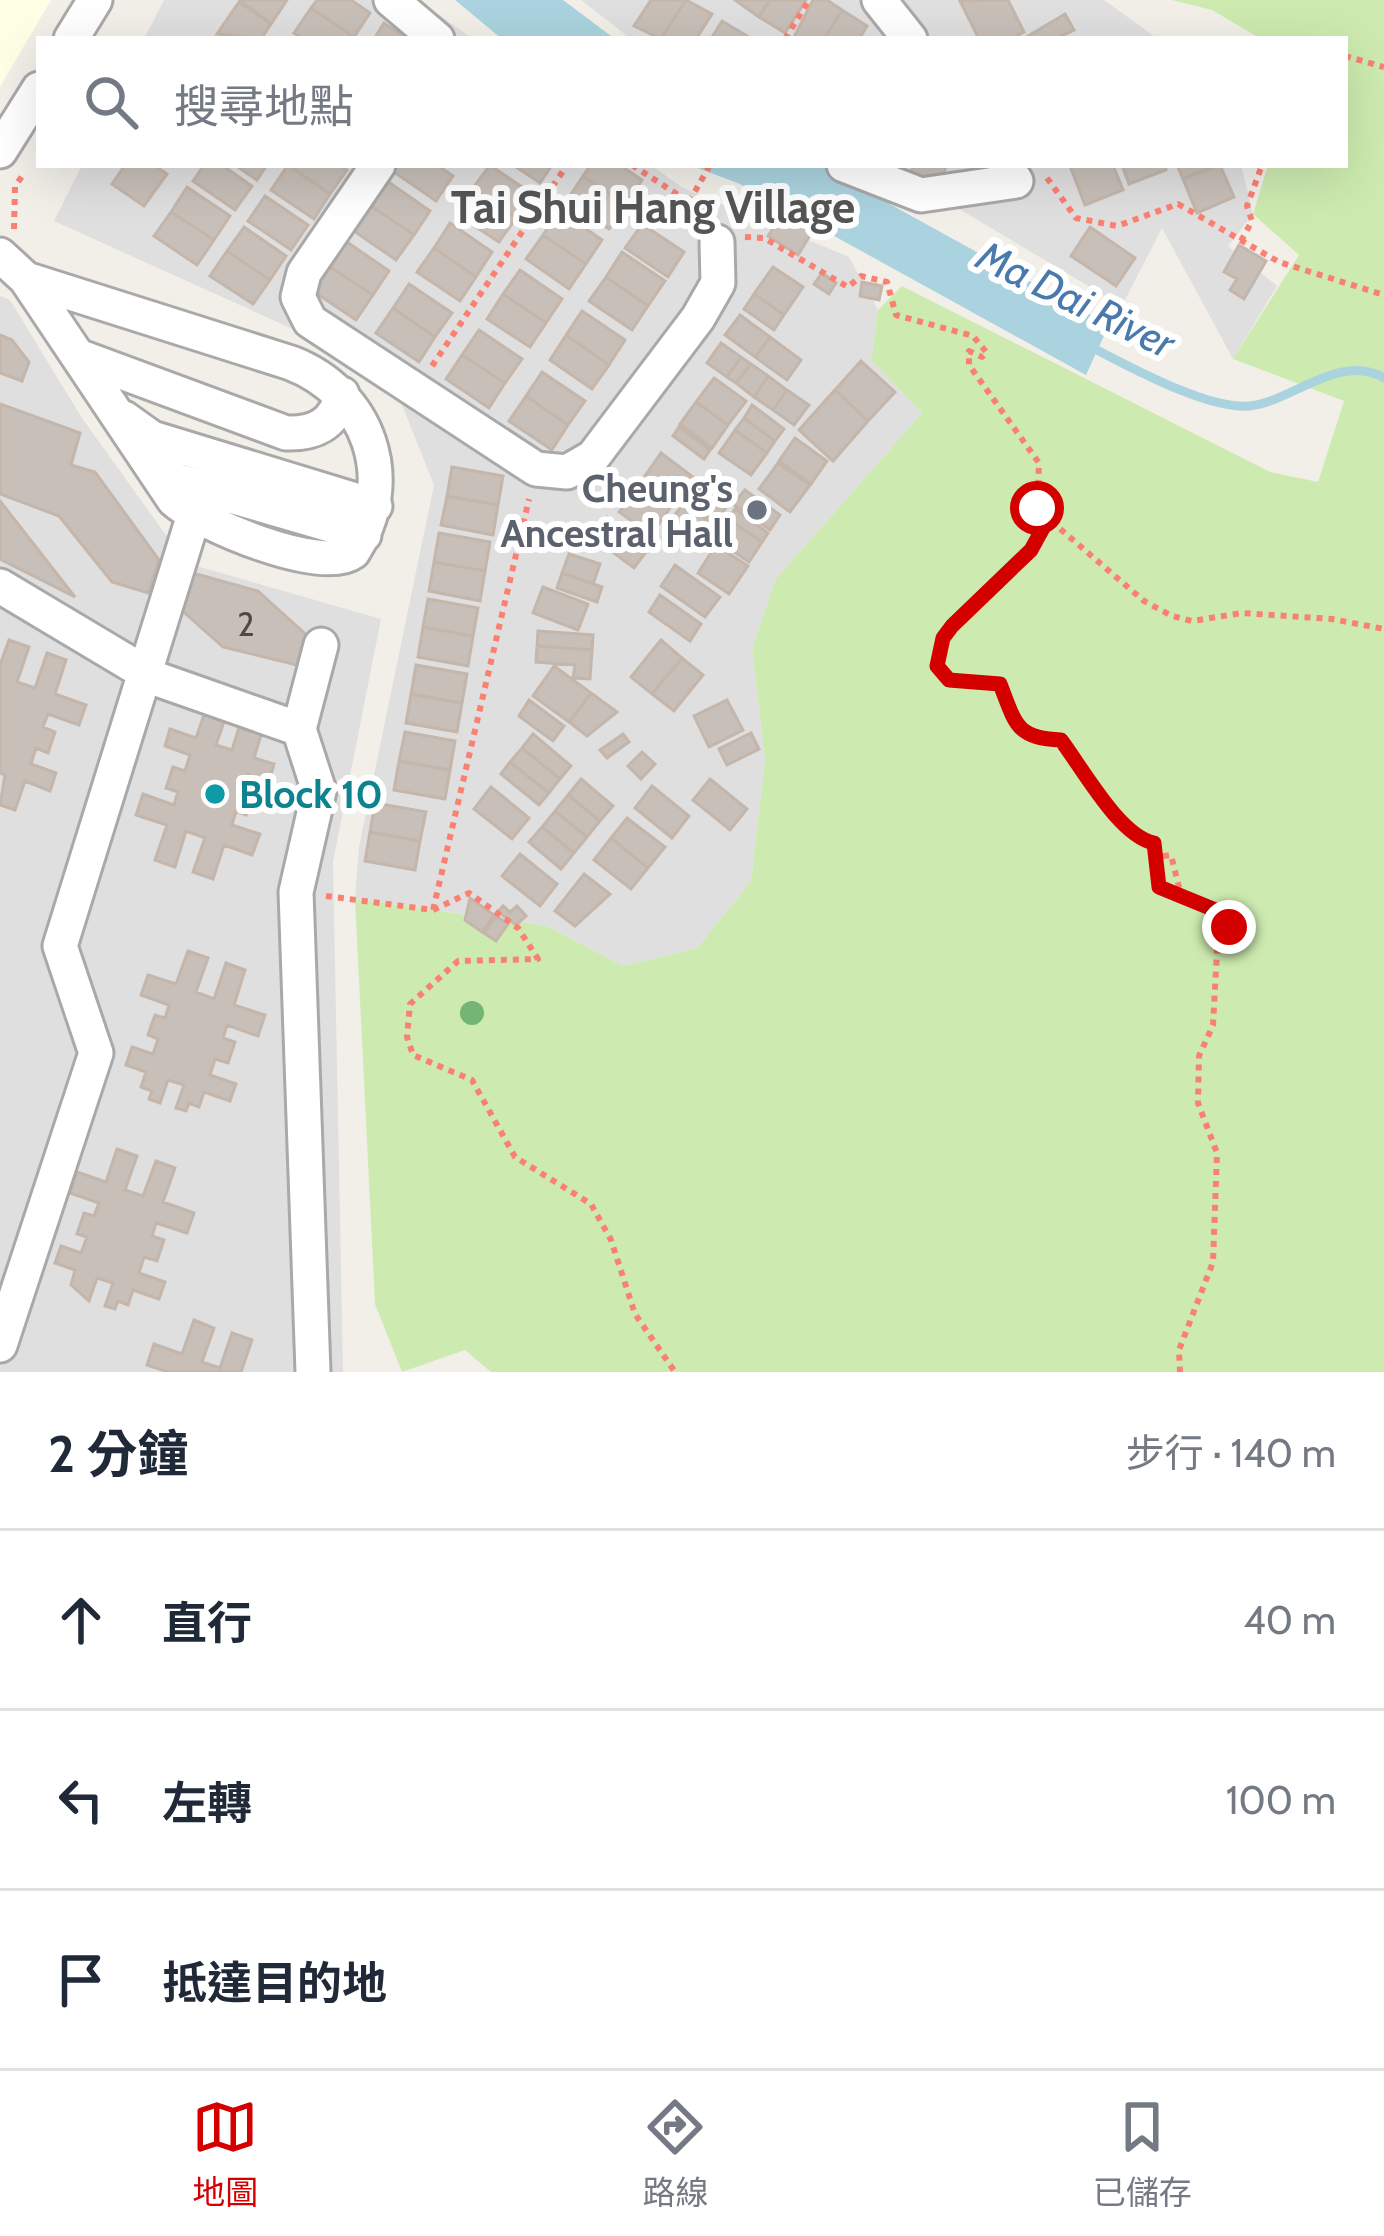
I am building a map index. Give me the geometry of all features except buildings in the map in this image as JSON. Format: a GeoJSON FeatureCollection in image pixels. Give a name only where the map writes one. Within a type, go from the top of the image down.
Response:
{"type":"FeatureCollection","features":[{"type":"Feature","properties":{"kind":"street"},"geometry":{"type":"LineString","coordinates":[[392,0],[434,36]]}},
{"type":"Feature","properties":{"kind":"street"},"geometry":{"type":"LineString","coordinates":[[879,0],[908,36]]}},
{"type":"Feature","properties":{"kind":"street"},"geometry":{"type":"LineString","coordinates":[[0,151],[36,94]]}},
{"type":"Feature","properties":{"kind":"street"},"geometry":{"type":"LineString","coordinates":[[376,168],[304,273],[298,297],[310,321],[536,469],[567,472],[593,457],[698,318],[718,283],[733,241]]}},
{"type":"Feature","properties":{"kind":"street"},"geometry":{"type":"LineString","coordinates":[[852,168],[922,196],[1020,170]]}},
{"type":"Feature","properties":{"kind":"street"},"geometry":{"type":"LineString","coordinates":[[8,244],[26,279],[148,462],[193,518],[319,559],[346,557],[370,520],[373,449],[332,382],[291,363],[26,279]]}},
{"type":"Feature","properties":{"kind":"street"},"geometry":{"type":"LineString","coordinates":[[77,356],[286,434],[311,434],[337,413],[342,394]]}},
{"type":"Feature","properties":{"kind":"street"},"geometry":{"type":"LineString","coordinates":[[111,407],[152,438],[370,520]]}},
{"type":"Feature","properties":{"kind":"street"},"geometry":{"type":"LineString","coordinates":[[148,462],[176,480],[370,520]]}},
{"type":"Feature","properties":{"kind":"street"},"geometry":{"type":"LineString","coordinates":[[0,1345],[96,1053],[60,946],[193,518]]}},
{"type":"Feature","properties":{"kind":"street"},"geometry":{"type":"LineString","coordinates":[[0,586],[143,671],[299,729]]}},
{"type":"Feature","properties":{"kind":"street"},"geometry":{"type":"LineString","coordinates":[[313,1372],[296,892],[319,791],[299,729],[321,645]]}},
{"type":"Feature","properties":{"kind":"path"},"geometry":{"type":"LineString","coordinates":[[786,36],[809,0]]}},
{"type":"Feature","properties":{"kind":"path"},"geometry":{"type":"LineString","coordinates":[[1348,57],[1384,67]]}},
{"type":"Feature","properties":{"kind":"path"},"geometry":{"type":"LineString","coordinates":[[8,244],[15,187],[34,157]]}},
{"type":"Feature","properties":{"kind":"path"},"geometry":{"type":"LineString","coordinates":[[416,391],[565,168]]}},
{"type":"Feature","properties":{"kind":"path"},"geometry":{"type":"LineString","coordinates":[[637,168],[689,202],[708,168]]}},
{"type":"Feature","properties":{"kind":"path"},"geometry":{"type":"LineString","coordinates":[[1241,241],[1252,221],[1247,206],[1261,168]]}},
{"type":"Feature","properties":{"kind":"path"},"geometry":{"type":"LineString","coordinates":[[1020,170],[1076,218],[1118,226],[1178,205],[1279,262],[1384,295]]}},
{"type":"Feature","properties":{"kind":"path"},"geometry":{"type":"LineString","coordinates":[[733,241],[764,238],[848,287],[861,276],[887,282],[896,315],[964,338],[973,336],[987,353],[982,357],[969,352],[969,365],[1039,463],[1037,508],[1144,601],[1192,621],[1242,613],[1332,619],[1384,629]]}},
{"type":"Feature","properties":{"kind":"path"},"geometry":{"type":"LineString","coordinates":[[433,910],[536,469]]}},
{"type":"Feature","properties":{"kind":"path"},"geometry":{"type":"LineString","coordinates":[[1048,519],[1031,550],[943,638],[937,666],[949,680],[1000,684],[1021,730],[1039,742],[1061,740],[1070,760],[1094,780],[1104,806],[1133,839],[1154,843],[1159,887],[1225,914],[1229,927],[1217,951],[1214,1025],[1199,1056],[1198,1103],[1217,1153],[1214,1262],[1179,1350],[1180,1372]]}},
{"type":"Feature","properties":{"kind":"path"},"geometry":{"type":"LineString","coordinates":[[1157,856],[1171,855],[1181,895]]}},
{"type":"Feature","properties":{"kind":"path"},"geometry":{"type":"LineString","coordinates":[[296,892],[433,910],[469,893],[518,928],[538,959],[458,961],[410,1004],[407,1037],[413,1054],[472,1079],[515,1157],[591,1204],[611,1240],[634,1313],[675,1372]]}},
{"type":"Feature","properties":{"kind":"shaded area"},"geometry":{"type":"Polygon","coordinates":[[[0,0],[51,0],[0,87],[0,0]]]}},
{"type":"Feature","properties":{"kind":"shaded area"},"geometry":{"type":"Polygon","coordinates":[[[164,0],[418,0],[469,36],[146,36],[164,0]]]}},
{"type":"Feature","properties":{"kind":"shaded area"},"geometry":{"type":"Polygon","coordinates":[[[581,0],[1104,0],[1154,36],[627,36],[581,0]]]}},
{"type":"Feature","properties":{"kind":"shaded area"},"geometry":{"type":"Polygon","coordinates":[[[80,168],[655,168],[683,188],[849,257],[878,310],[871,360],[922,413],[775,580],[752,649],[765,760],[751,881],[697,948],[623,966],[547,926],[355,899],[359,847],[434,485],[400,400],[337,349],[54,221],[80,168]]]}},
{"type":"Feature","properties":{"kind":"shaded area"},"geometry":{"type":"Polygon","coordinates":[[[875,168],[1242,168],[1253,214],[1228,246],[1277,286],[1233,359],[1162,228],[1122,306],[954,206],[875,168]]]}},
{"type":"Feature","properties":{"kind":"shaded area"},"geometry":{"type":"Polygon","coordinates":[[[0,296],[10,300],[82,418],[186,563],[381,619],[333,862],[343,1372],[0,1372],[0,296]]]}},
{"type":"Feature","properties":{"kind":"green space"},"geometry":{"type":"Polygon","coordinates":[[[1172,0],[1384,0],[1384,1372],[491,1372],[465,1350],[402,1372],[375,1304],[355,899],[547,926],[623,966],[697,948],[751,881],[765,760],[752,649],[775,580],[922,413],[871,360],[878,310],[902,286],[1270,472],[1318,482],[1344,401],[1233,359],[1299,255],[1253,214],[1267,168],[1348,168],[1348,36],[1256,36],[1212,10],[1172,0]]]}},
{"type":"Feature","properties":{"kind":"water"},"geometry":{"type":"Polygon","coordinates":[[[455,0],[563,0],[611,36],[498,36],[455,0]]]}},
{"type":"Feature","properties":{"kind":"water"},"geometry":{"type":"Polygon","coordinates":[[[698,168],[824,168],[1109,325],[1086,375],[740,184],[698,168]]]}},
{"type":"Feature","properties":{"kind":"waterway","name":"Ma Dai River"},"geometry":{"type":"LineString","coordinates":[[1091,347],[1169,385],[1232,405],[1266,402],[1334,374],[1367,372],[1384,378]]}},
{"type":"Feature","properties":{"kind":"place","name":"Cheung's Ancestral Hall"},"geometry":{"type":"Point","coordinates":[757,510]}},
{"type":"Feature","properties":{"kind":"place","name":"Block 10"},"geometry":{"type":"Point","coordinates":[215,794]}},
{"type":"Feature","properties":{"kind":"district","name":"Tai Shui Hang Village"},"geometry":{"type":"Point","coordinates":[653,207]}},
{"type":"Feature","properties":{"kind":"route"},"geometry":{"type":"LineString","coordinates":[[1037,508],[1048,519],[1031,550],[952,626],[943,638],[937,666],[949,680],[1000,684],[1021,730],[1039,742],[1061,740],[1070,760],[1094,780],[1105,798],[1104,806],[1133,833],[1133,839],[1154,843],[1159,887],[1225,914],[1229,927]]}}]}
